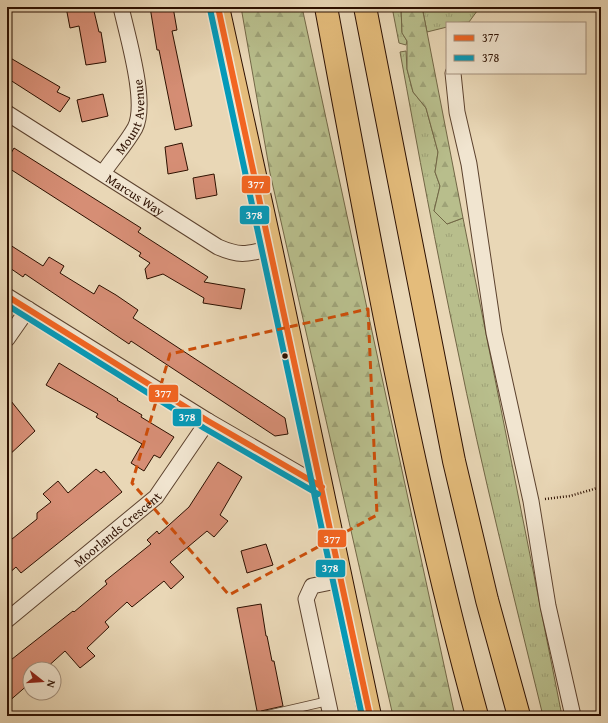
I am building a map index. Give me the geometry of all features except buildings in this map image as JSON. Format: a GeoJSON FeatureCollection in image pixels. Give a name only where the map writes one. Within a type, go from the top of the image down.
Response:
{"type":"FeatureCollection","features":[{"type":"Feature","properties":{"kind":"main road"},"geometry":{"type":"LineString","coordinates":[[218,7],[271,248],[370,716]]}},
{"type":"Feature","properties":{"kind":"main road"},"geometry":{"type":"LineString","coordinates":[[326,7],[368,234],[418,472],[463,663],[478,716]]}},
{"type":"Feature","properties":{"kind":"main road"},"geometry":{"type":"LineString","coordinates":[[365,7],[454,461],[487,600],[519,716]]}},
{"type":"Feature","properties":{"kind":"street","name":"Mount Avenue"},"geometry":{"type":"LineString","coordinates":[[103,173],[135,127],[140,110],[138,90],[121,7]]}},
{"type":"Feature","properties":{"kind":"street"},"geometry":{"type":"LineString","coordinates":[[453,74],[457,112],[469,164],[494,333],[531,501],[548,606],[573,716]]}},
{"type":"Feature","properties":{"kind":"street","name":"Marcus Way"},"geometry":{"type":"LineString","coordinates":[[7,113],[223,249],[234,254],[247,254],[271,248]]}},
{"type":"Feature","properties":{"kind":"street"},"geometry":{"type":"LineString","coordinates":[[7,296],[208,421],[322,487]]}},
{"type":"Feature","properties":{"kind":"street"},"geometry":{"type":"LineString","coordinates":[[7,339],[28,309]]}},
{"type":"Feature","properties":{"kind":"street","name":"Moorlands Crescent"},"geometry":{"type":"LineString","coordinates":[[7,620],[156,497],[208,421]]}},
{"type":"Feature","properties":{"kind":"street"},"geometry":{"type":"LineString","coordinates":[[331,716],[306,599],[312,586],[341,580]]}},
{"type":"Feature","properties":{"kind":"lane"},"geometry":{"type":"LineString","coordinates":[[263,716],[328,701]]}},
{"type":"Feature","properties":{"kind":"path"},"geometry":{"type":"LineString","coordinates":[[531,501],[570,496],[601,488]]}},
{"type":"Feature","properties":{"kind":"highlighted area"},"geometry":{"type":"Polygon","coordinates":[[[368,309],[377,515],[229,595],[132,483],[170,354],[368,309]]]}},
{"type":"Feature","properties":{"kind":"green space"},"geometry":{"type":"Polygon","coordinates":[[[241,7],[302,7],[455,716],[393,716],[270,173],[241,7]]]}},
{"type":"Feature","properties":{"kind":"green space"},"geometry":{"type":"Polygon","coordinates":[[[392,7],[401,7],[402,32],[407,41],[406,45],[399,43],[392,7]]]}},
{"type":"Feature","properties":{"kind":"green space"},"geometry":{"type":"Polygon","coordinates":[[[401,7],[422,7],[463,218],[447,224],[434,211],[440,186],[435,172],[438,152],[426,108],[413,92],[407,69],[407,41],[402,33],[401,7]]]}},
{"type":"Feature","properties":{"kind":"green space"},"geometry":{"type":"Polygon","coordinates":[[[422,7],[480,7],[469,22],[446,22],[446,27],[427,32],[422,7]]]}},
{"type":"Feature","properties":{"kind":"green space"},"geometry":{"type":"Polygon","coordinates":[[[406,51],[407,69],[413,92],[426,108],[438,152],[435,172],[440,186],[434,211],[447,224],[463,218],[562,716],[543,716],[487,486],[449,310],[420,163],[400,52],[406,51]]]}},
{"type":"Feature","properties":{"kind":"transit line","name":"377"},"geometry":{"type":"LineString","coordinates":[[218,7],[370,716]]}},
{"type":"Feature","properties":{"kind":"transit line","name":"378"},"geometry":{"type":"LineString","coordinates":[[210,9],[362,716]]}},
{"type":"Feature","properties":{"kind":"transit line","name":"377"},"geometry":{"type":"LineString","coordinates":[[7,296],[208,421],[322,487]]}},
{"type":"Feature","properties":{"kind":"transit line","name":"378"},"geometry":{"type":"LineString","coordinates":[[7,305],[204,428],[318,494]]}}]}
